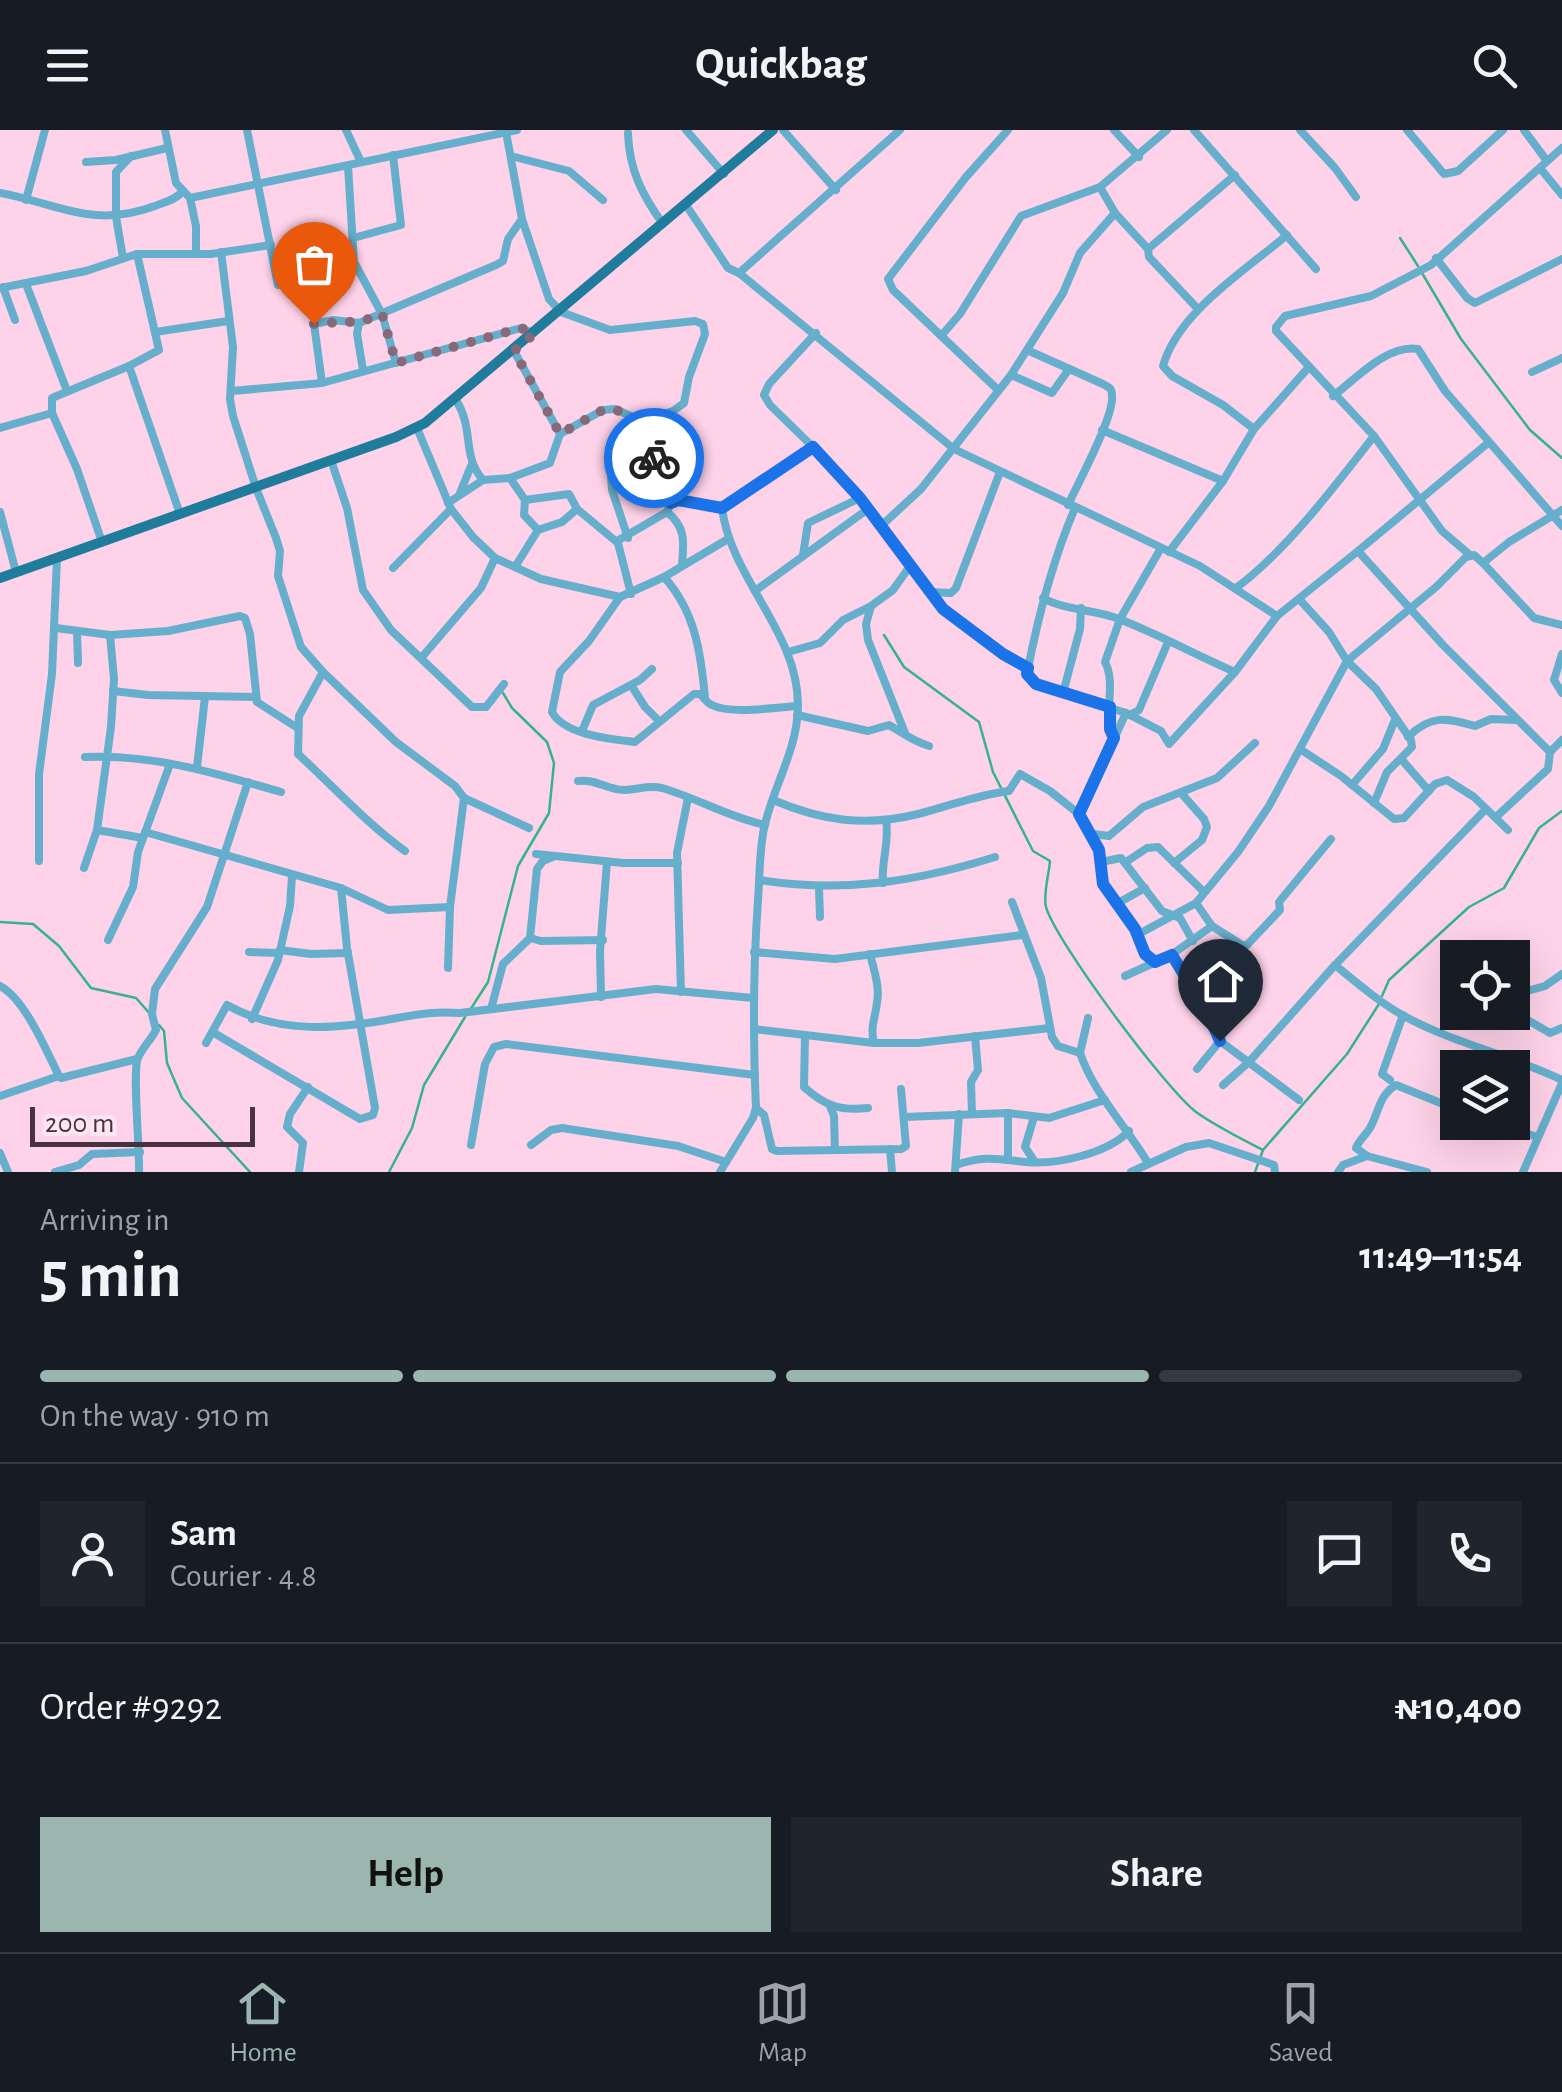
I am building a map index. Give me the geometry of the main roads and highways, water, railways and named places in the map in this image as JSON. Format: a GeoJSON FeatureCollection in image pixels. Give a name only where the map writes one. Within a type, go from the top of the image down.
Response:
{"type":"FeatureCollection","features":[{"type":"Feature","properties":{"kind":"main road"},"geometry":{"type":"LineString","coordinates":[[0,578],[417,428],[456,400],[774,130]]}},
{"type":"Feature","properties":{"kind":"waterway"},"geometry":{"type":"LineString","coordinates":[[1400,238],[1418,266]]}},
{"type":"Feature","properties":{"kind":"waterway"},"geometry":{"type":"LineString","coordinates":[[1422,273],[1461,339],[1530,430],[1562,458]]}},
{"type":"Feature","properties":{"kind":"waterway"},"geometry":{"type":"LineString","coordinates":[[884,635],[904,667],[979,722],[993,772],[1033,851],[1050,861],[1045,902],[1054,925],[1113,1014],[1196,1112],[1263,1150]]}},
{"type":"Feature","properties":{"kind":"waterway"},"geometry":{"type":"LineString","coordinates":[[470,1010],[488,982],[518,866],[549,813],[554,763],[547,742],[512,708],[503,693]]}},
{"type":"Feature","properties":{"kind":"waterway"},"geometry":{"type":"LineString","coordinates":[[1382,996],[1389,980],[1469,907],[1504,888],[1539,828],[1562,811]]}},
{"type":"Feature","properties":{"kind":"waterway"},"geometry":{"type":"LineString","coordinates":[[0,922],[33,924],[59,946],[91,988],[136,998],[151,1015]]}},
{"type":"Feature","properties":{"kind":"waterway"},"geometry":{"type":"LineString","coordinates":[[1255,1172],[1263,1150],[1347,1054],[1379,1004]]}},
{"type":"Feature","properties":{"kind":"waterway"},"geometry":{"type":"LineString","coordinates":[[389,1172],[412,1128],[424,1085],[465,1017]]}},
{"type":"Feature","properties":{"kind":"waterway"},"geometry":{"type":"LineString","coordinates":[[159,1025],[164,1031],[167,1063],[182,1098],[250,1172]]}}]}
